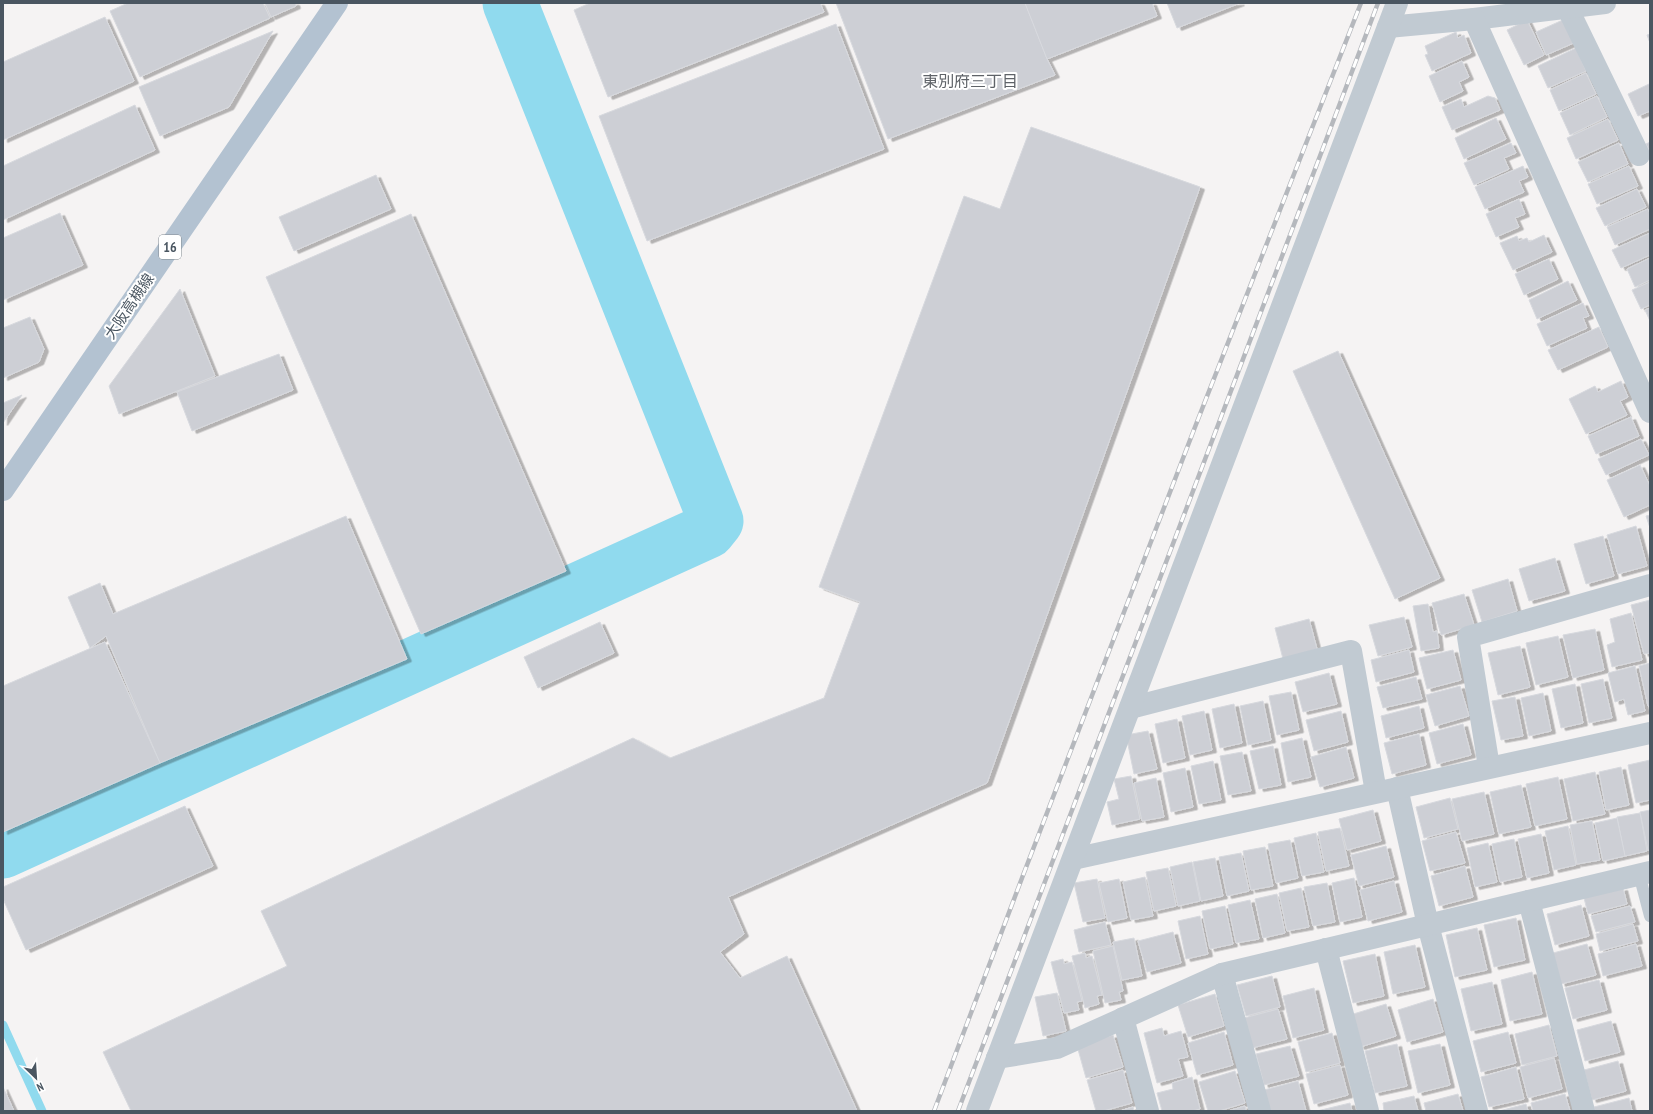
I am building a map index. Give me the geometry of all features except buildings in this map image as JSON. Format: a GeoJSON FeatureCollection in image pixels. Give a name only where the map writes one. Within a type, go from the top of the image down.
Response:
{"type":"FeatureCollection","features":[{"type":"Feature","properties":{"kind":"main road","name":"大阪高槻線"},"geometry":{"type":"LineString","coordinates":[[3,490],[337,3]]}},
{"type":"Feature","properties":{"kind":"street"},"geometry":{"type":"LineString","coordinates":[[977,1111],[1396,3]]}},
{"type":"Feature","properties":{"kind":"street"},"geometry":{"type":"LineString","coordinates":[[1388,26],[1474,19],[1605,3]]}},
{"type":"Feature","properties":{"kind":"street"},"geometry":{"type":"LineString","coordinates":[[1567,7],[1639,155]]}},
{"type":"Feature","properties":{"kind":"street"},"geometry":{"type":"LineString","coordinates":[[1474,19],[1650,412]]}},
{"type":"Feature","properties":{"kind":"street"},"geometry":{"type":"LineString","coordinates":[[1489,768],[1468,637],[1650,585]]}},
{"type":"Feature","properties":{"kind":"street"},"geometry":{"type":"LineString","coordinates":[[1130,708],[1351,651],[1376,792]]}},
{"type":"Feature","properties":{"kind":"street"},"geometry":{"type":"LineString","coordinates":[[1073,859],[1650,733]]}},
{"type":"Feature","properties":{"kind":"street"},"geometry":{"type":"LineString","coordinates":[[1397,788],[1428,925],[1477,1111]]}},
{"type":"Feature","properties":{"kind":"street"},"geometry":{"type":"LineString","coordinates":[[997,1058],[1057,1048],[1222,974],[1645,873]]}},
{"type":"Feature","properties":{"kind":"street"},"geometry":{"type":"LineString","coordinates":[[1529,900],[1584,1111]]}},
{"type":"Feature","properties":{"kind":"street"},"geometry":{"type":"LineString","coordinates":[[1326,949],[1368,1111]]}},
{"type":"Feature","properties":{"kind":"street"},"geometry":{"type":"LineString","coordinates":[[1222,974],[1260,1111]]}},
{"type":"Feature","properties":{"kind":"street"},"geometry":{"type":"LineString","coordinates":[[1123,1018],[1148,1111]]}},
{"type":"Feature","properties":{"kind":"lane"},"geometry":{"type":"LineString","coordinates":[[1645,873],[1650,916]]}},
{"type":"Feature","properties":{"kind":"waterway"},"geometry":{"type":"LineString","coordinates":[[3,851],[708,531],[716,521],[510,3]]}},
{"type":"Feature","properties":{"kind":"waterway"},"geometry":{"type":"LineString","coordinates":[[3,1025],[42,1111]]}},
{"type":"Feature","properties":{"kind":"railway"},"geometry":{"type":"LineString","coordinates":[[934,1111],[1195,427],[1361,3]]}},
{"type":"Feature","properties":{"kind":"railway"},"geometry":{"type":"LineString","coordinates":[[958,1111],[1378,3]]}},
{"type":"Feature","properties":{"kind":"district","name":"東別府三丁目"},"geometry":{"type":"Point","coordinates":[970,81]}}]}
